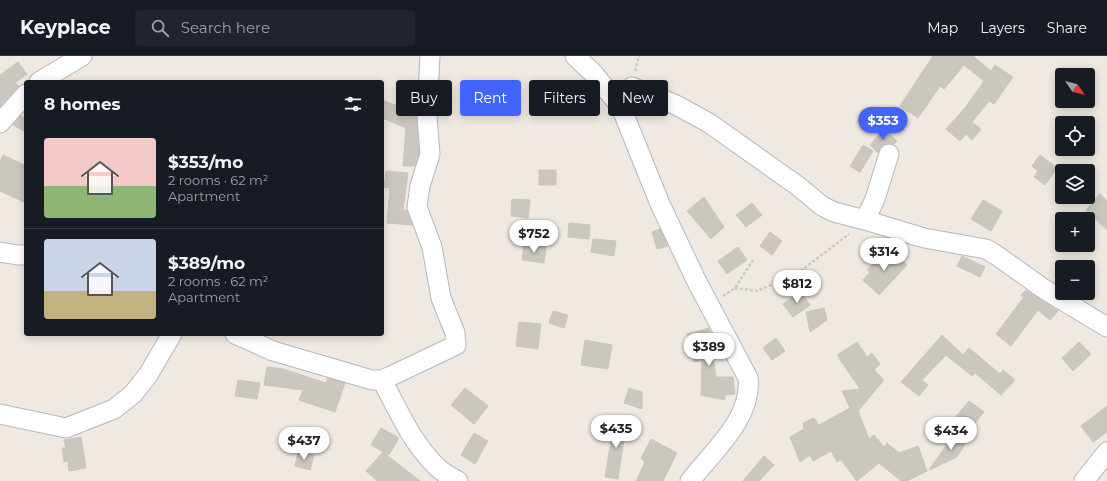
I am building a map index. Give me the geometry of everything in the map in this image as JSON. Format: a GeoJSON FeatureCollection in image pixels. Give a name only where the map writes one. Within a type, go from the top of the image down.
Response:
{"type":"FeatureCollection","features":[{"type":"Feature","properties":{"kind":"street"},"geometry":{"type":"LineString","coordinates":[[42,80],[82,56]]}},
{"type":"Feature","properties":{"kind":"street"},"geometry":{"type":"LineString","coordinates":[[239,336],[273,351],[372,380],[382,380],[451,349],[457,344],[455,333],[441,298],[432,247],[417,207],[420,186],[430,154],[428,116],[430,56]]}},
{"type":"Feature","properties":{"kind":"street"},"geometry":{"type":"LineString","coordinates":[[574,56],[593,73],[608,91]]}},
{"type":"Feature","properties":{"kind":"street"},"geometry":{"type":"LineString","coordinates":[[0,123],[24,96]]}},
{"type":"Feature","properties":{"kind":"street"},"geometry":{"type":"LineString","coordinates":[[668,102],[709,123],[822,206],[848,217],[865,220],[924,238],[986,249],[1044,289],[1107,327]]}},
{"type":"Feature","properties":{"kind":"street"},"geometry":{"type":"LineString","coordinates":[[625,116],[664,211],[697,282],[748,378],[748,394],[742,413],[719,447],[690,481]]}},
{"type":"Feature","properties":{"kind":"street"},"geometry":{"type":"LineString","coordinates":[[865,220],[889,154]]}},
{"type":"Feature","properties":{"kind":"street"},"geometry":{"type":"LineString","coordinates":[[0,252],[24,255]]}},
{"type":"Feature","properties":{"kind":"street"},"geometry":{"type":"LineString","coordinates":[[0,414],[66,428],[114,408],[132,394],[148,375],[171,336]]}},
{"type":"Feature","properties":{"kind":"street"},"geometry":{"type":"LineString","coordinates":[[382,380],[410,433],[424,453],[438,468],[458,481]]}},
{"type":"Feature","properties":{"kind":"street"},"geometry":{"type":"LineString","coordinates":[[1084,481],[1107,452]]}},
{"type":"Feature","properties":{"kind":"path"},"geometry":{"type":"LineString","coordinates":[[753,260],[735,288],[757,291],[802,270],[865,220]]}},
{"type":"Feature","properties":{"kind":"building"},"geometry":{"type":"Polygon","coordinates":[[[933,56],[973,56],[991,71],[995,65],[1013,77],[994,104],[989,101],[972,122],[981,129],[972,140],[966,134],[960,141],[946,129],[965,108],[984,81],[964,65],[944,89],[940,86],[918,118],[900,106],[933,56]]]}},
{"type":"Feature","properties":{"kind":"building"},"geometry":{"type":"Polygon","coordinates":[[[18,62],[27,74],[15,83],[19,86],[0,107],[0,75],[18,62]]]}},
{"type":"Feature","properties":{"kind":"building"},"geometry":{"type":"Polygon","coordinates":[[[384,101],[396,105],[396,116],[416,116],[419,153],[415,166],[403,166],[406,128],[384,119],[384,101]]]}},
{"type":"Feature","properties":{"kind":"building"},"geometry":{"type":"Polygon","coordinates":[[[21,116],[24,117],[24,131],[13,125],[21,116]]]}},
{"type":"Feature","properties":{"kind":"building"},"geometry":{"type":"Polygon","coordinates":[[[884,129],[897,141],[894,144],[887,143],[882,146],[878,153],[870,145],[884,129]]]}},
{"type":"Feature","properties":{"kind":"building"},"geometry":{"type":"Polygon","coordinates":[[[863,145],[873,151],[860,172],[850,166],[863,145]]]}},
{"type":"Feature","properties":{"kind":"building"},"geometry":{"type":"Polygon","coordinates":[[[3,155],[24,165],[24,202],[0,191],[0,162],[3,155]]]}},
{"type":"Feature","properties":{"kind":"building"},"geometry":{"type":"Polygon","coordinates":[[[1040,155],[1055,166],[1055,171],[1045,185],[1034,177],[1038,171],[1032,166],[1040,155]]]}},
{"type":"Feature","properties":{"kind":"building"},"geometry":{"type":"Polygon","coordinates":[[[539,170],[556,170],[556,185],[539,185],[539,170]]]}},
{"type":"Feature","properties":{"kind":"building"},"geometry":{"type":"Polygon","coordinates":[[[386,171],[408,173],[403,210],[407,210],[412,225],[387,223],[390,188],[384,187],[386,171]]]}},
{"type":"Feature","properties":{"kind":"building"},"geometry":{"type":"Polygon","coordinates":[[[1100,194],[1107,201],[1107,230],[1095,219],[1095,212],[1088,212],[1086,210],[1091,204],[1095,204],[1095,200],[1100,194]]]}},
{"type":"Feature","properties":{"kind":"building"},"geometry":{"type":"Polygon","coordinates":[[[704,197],[724,227],[711,239],[687,211],[704,197]]]}},
{"type":"Feature","properties":{"kind":"building"},"geometry":{"type":"Polygon","coordinates":[[[512,199],[530,200],[528,218],[511,216],[512,199]]]}},
{"type":"Feature","properties":{"kind":"building"},"geometry":{"type":"Polygon","coordinates":[[[983,200],[1002,211],[991,231],[971,219],[983,200]]]}},
{"type":"Feature","properties":{"kind":"building"},"geometry":{"type":"Polygon","coordinates":[[[752,203],[762,215],[746,227],[736,215],[752,203]]]}},
{"type":"Feature","properties":{"kind":"building"},"geometry":{"type":"Polygon","coordinates":[[[569,223],[590,225],[589,239],[568,237],[569,223]]]}},
{"type":"Feature","properties":{"kind":"building"},"geometry":{"type":"Polygon","coordinates":[[[660,229],[668,246],[657,249],[652,232],[660,229]]]}},
{"type":"Feature","properties":{"kind":"building"},"geometry":{"type":"Polygon","coordinates":[[[770,232],[782,241],[772,255],[760,246],[770,232]]]}},
{"type":"Feature","properties":{"kind":"building"},"geometry":{"type":"Polygon","coordinates":[[[593,239],[616,241],[614,256],[591,252],[593,239]]]}},
{"type":"Feature","properties":{"kind":"building"},"geometry":{"type":"Polygon","coordinates":[[[524,244],[546,247],[544,263],[522,260],[524,244]]]}},
{"type":"Feature","properties":{"kind":"building"},"geometry":{"type":"Polygon","coordinates":[[[738,247],[747,260],[727,274],[718,261],[738,247]]]}},
{"type":"Feature","properties":{"kind":"building"},"geometry":{"type":"Polygon","coordinates":[[[890,250],[907,265],[879,295],[863,280],[870,272],[867,270],[879,258],[881,260],[890,250]]]}},
{"type":"Feature","properties":{"kind":"building"},"geometry":{"type":"Polygon","coordinates":[[[962,256],[985,267],[980,277],[957,266],[962,256]]]}},
{"type":"Feature","properties":{"kind":"building"},"geometry":{"type":"Polygon","coordinates":[[[1026,290],[1058,311],[1050,320],[1038,310],[1011,346],[996,334],[1024,297],[1021,295],[1026,290]]]}},
{"type":"Feature","properties":{"kind":"building"},"geometry":{"type":"Polygon","coordinates":[[[800,291],[810,305],[793,317],[783,304],[800,291]]]}},
{"type":"Feature","properties":{"kind":"building"},"geometry":{"type":"Polygon","coordinates":[[[824,308],[827,320],[810,332],[806,312],[824,308]]]}},
{"type":"Feature","properties":{"kind":"building"},"geometry":{"type":"Polygon","coordinates":[[[553,311],[568,315],[564,328],[549,323],[553,311]]]}},
{"type":"Feature","properties":{"kind":"building"},"geometry":{"type":"Polygon","coordinates":[[[519,322],[541,324],[538,349],[516,346],[519,322]]]}},
{"type":"Feature","properties":{"kind":"building"},"geometry":{"type":"Polygon","coordinates":[[[709,328],[716,377],[733,377],[735,394],[725,395],[725,400],[701,395],[702,360],[694,362],[687,334],[709,328]]]}},
{"type":"Feature","properties":{"kind":"building"},"geometry":{"type":"Polygon","coordinates":[[[942,335],[963,355],[969,348],[1000,374],[1003,370],[1015,380],[1001,395],[975,373],[972,376],[946,355],[922,380],[928,385],[919,396],[901,382],[942,335]]]}},
{"type":"Feature","properties":{"kind":"building"},"geometry":{"type":"Polygon","coordinates":[[[776,338],[785,351],[772,360],[763,348],[776,338]]]}},
{"type":"Feature","properties":{"kind":"building"},"geometry":{"type":"Polygon","coordinates":[[[585,340],[612,345],[608,369],[581,365],[585,340]]]}},
{"type":"Feature","properties":{"kind":"building"},"geometry":{"type":"Polygon","coordinates":[[[857,342],[867,357],[872,353],[880,364],[874,370],[884,380],[858,411],[869,439],[874,435],[884,447],[887,443],[899,453],[918,446],[927,471],[907,481],[901,481],[879,463],[857,481],[841,460],[837,462],[831,451],[813,461],[810,455],[800,462],[790,437],[804,429],[803,423],[814,418],[819,425],[850,408],[842,391],[860,389],[837,355],[857,342]]]}},
{"type":"Feature","properties":{"kind":"building"},"geometry":{"type":"Polygon","coordinates":[[[1079,342],[1091,354],[1073,371],[1062,358],[1079,342]]]}},
{"type":"Feature","properties":{"kind":"building"},"geometry":{"type":"Polygon","coordinates":[[[267,367],[283,369],[326,383],[328,378],[345,383],[335,412],[299,400],[303,390],[264,385],[267,367]]]}},
{"type":"Feature","properties":{"kind":"building"},"geometry":{"type":"Polygon","coordinates":[[[238,380],[260,383],[257,399],[235,396],[238,380]]]}},
{"type":"Feature","properties":{"kind":"building"},"geometry":{"type":"Polygon","coordinates":[[[465,388],[488,406],[474,424],[451,405],[465,388]]]}},
{"type":"Feature","properties":{"kind":"building"},"geometry":{"type":"Polygon","coordinates":[[[629,388],[642,392],[642,409],[624,403],[629,388]]]}},
{"type":"Feature","properties":{"kind":"building"},"geometry":{"type":"Polygon","coordinates":[[[969,401],[984,412],[967,433],[952,421],[969,401]]]}},
{"type":"Feature","properties":{"kind":"building"},"geometry":{"type":"Polygon","coordinates":[[[1107,406],[1107,432],[1093,442],[1081,426],[1107,406]]]}},
{"type":"Feature","properties":{"kind":"building"},"geometry":{"type":"Polygon","coordinates":[[[615,418],[627,420],[618,479],[605,477],[615,418]]]}},
{"type":"Feature","properties":{"kind":"building"},"geometry":{"type":"Polygon","coordinates":[[[381,428],[399,438],[389,455],[371,445],[381,428]]]}},
{"type":"Feature","properties":{"kind":"building"},"geometry":{"type":"Polygon","coordinates":[[[474,433],[488,441],[475,464],[461,455],[474,433]]]}},
{"type":"Feature","properties":{"kind":"building"},"geometry":{"type":"Polygon","coordinates":[[[955,433],[967,441],[957,457],[929,470],[955,433]]]}},
{"type":"Feature","properties":{"kind":"building"},"geometry":{"type":"Polygon","coordinates":[[[81,437],[86,468],[69,471],[68,461],[64,462],[62,448],[66,448],[64,440],[81,437]]]}},
{"type":"Feature","properties":{"kind":"building"},"geometry":{"type":"Polygon","coordinates":[[[651,439],[677,453],[663,481],[636,481],[645,462],[641,458],[651,439]]]}},
{"type":"Feature","properties":{"kind":"building"},"geometry":{"type":"Polygon","coordinates":[[[298,452],[314,455],[310,470],[295,466],[298,452]]]}},
{"type":"Feature","properties":{"kind":"building"},"geometry":{"type":"Polygon","coordinates":[[[383,452],[420,481],[377,481],[366,471],[383,452]]]}},
{"type":"Feature","properties":{"kind":"building"},"geometry":{"type":"Polygon","coordinates":[[[764,456],[774,465],[759,481],[743,481],[764,456]]]}}]}
